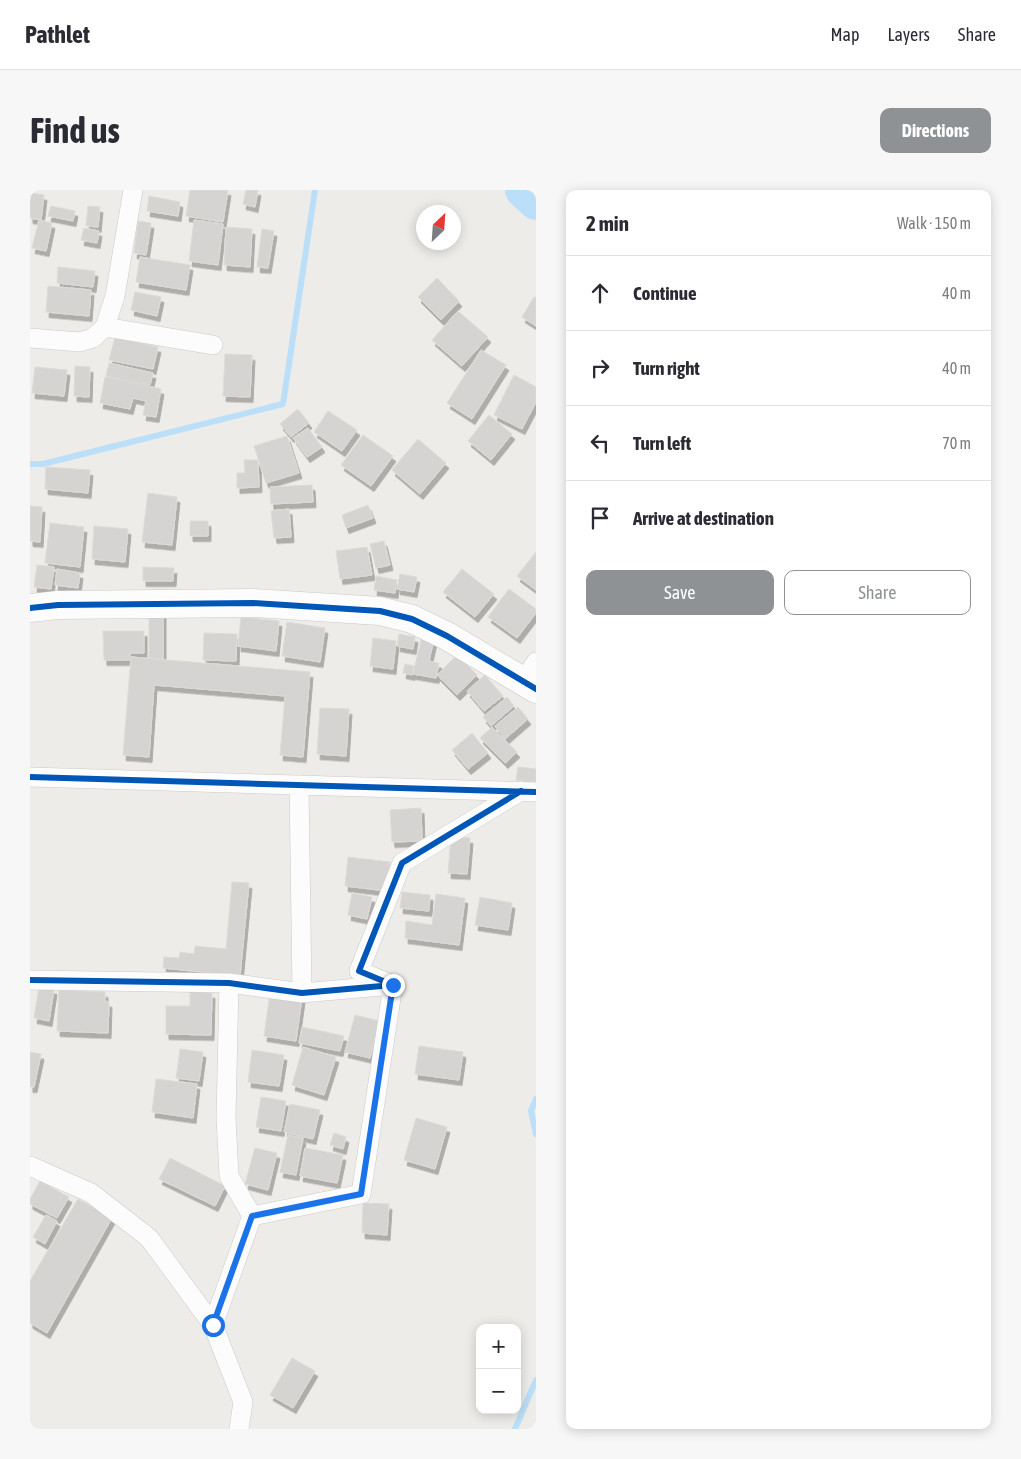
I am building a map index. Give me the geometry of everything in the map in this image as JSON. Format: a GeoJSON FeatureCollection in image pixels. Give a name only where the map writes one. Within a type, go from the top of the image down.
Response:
{"type":"FeatureCollection","features":[{"type":"Feature","properties":{"kind":"street"},"geometry":{"type":"LineString","coordinates":[[30,338],[80,342],[94,338],[105,327],[115,296],[133,190]]}},
{"type":"Feature","properties":{"kind":"street"},"geometry":{"type":"LineString","coordinates":[[105,327],[213,345]]}},
{"type":"Feature","properties":{"kind":"street"},"geometry":{"type":"LineString","coordinates":[[30,608],[58,604],[253,603],[380,612],[412,618],[532,677]]}},
{"type":"Feature","properties":{"kind":"street"},"geometry":{"type":"LineString","coordinates":[[30,777],[529,791]]}},
{"type":"Feature","properties":{"kind":"street"},"geometry":{"type":"LineString","coordinates":[[299,785],[302,993]]}},
{"type":"Feature","properties":{"kind":"street"},"geometry":{"type":"LineString","coordinates":[[393,985],[359,971],[402,863],[529,791]]}},
{"type":"Feature","properties":{"kind":"street"},"geometry":{"type":"LineString","coordinates":[[30,980],[229,983],[302,993],[393,985]]}},
{"type":"Feature","properties":{"kind":"street"},"geometry":{"type":"LineString","coordinates":[[213,1325],[252,1216],[229,1176],[226,1118],[229,983]]}},
{"type":"Feature","properties":{"kind":"street"},"geometry":{"type":"LineString","coordinates":[[252,1216],[361,1194],[393,985]]}},
{"type":"Feature","properties":{"kind":"street"},"geometry":{"type":"LineString","coordinates":[[30,1166],[92,1193],[149,1238],[213,1325],[243,1402],[239,1429]]}},
{"type":"Feature","properties":{"kind":"building"},"geometry":{"type":"Polygon","coordinates":[[[190,190],[228,190],[223,222],[186,216],[190,190]]]}},
{"type":"Feature","properties":{"kind":"building"},"geometry":{"type":"Polygon","coordinates":[[[246,190],[258,190],[255,207],[243,204],[246,190]]]}},
{"type":"Feature","properties":{"kind":"building"},"geometry":{"type":"Polygon","coordinates":[[[30,193],[44,195],[41,220],[30,218],[30,193]]]}},
{"type":"Feature","properties":{"kind":"building"},"geometry":{"type":"Polygon","coordinates":[[[149,196],[180,202],[178,216],[147,211],[149,196]]]}},
{"type":"Feature","properties":{"kind":"building"},"geometry":{"type":"Polygon","coordinates":[[[51,206],[75,211],[73,221],[48,216],[51,206]]]}},
{"type":"Feature","properties":{"kind":"building"},"geometry":{"type":"Polygon","coordinates":[[[88,206],[100,207],[98,227],[86,226],[88,206]]]}},
{"type":"Feature","properties":{"kind":"building"},"geometry":{"type":"Polygon","coordinates":[[[39,220],[52,223],[46,251],[32,248],[39,220]]]}},
{"type":"Feature","properties":{"kind":"building"},"geometry":{"type":"Polygon","coordinates":[[[194,220],[223,224],[218,265],[189,261],[194,220]]]}},
{"type":"Feature","properties":{"kind":"building"},"geometry":{"type":"Polygon","coordinates":[[[138,221],[151,223],[146,255],[134,253],[138,221]]]}},
{"type":"Feature","properties":{"kind":"building"},"geometry":{"type":"Polygon","coordinates":[[[226,227],[252,229],[250,267],[224,265],[226,227]]]}},
{"type":"Feature","properties":{"kind":"building"},"geometry":{"type":"Polygon","coordinates":[[[84,228],[99,231],[97,243],[81,240],[84,228]]]}},
{"type":"Feature","properties":{"kind":"building"},"geometry":{"type":"Polygon","coordinates":[[[262,229],[274,231],[268,268],[257,267],[262,229]]]}},
{"type":"Feature","properties":{"kind":"building"},"geometry":{"type":"Polygon","coordinates":[[[140,257],[190,265],[186,290],[136,282],[140,257]]]}},
{"type":"Feature","properties":{"kind":"building"},"geometry":{"type":"Polygon","coordinates":[[[58,267],[95,271],[93,287],[57,283],[58,267]]]}},
{"type":"Feature","properties":{"kind":"building"},"geometry":{"type":"Polygon","coordinates":[[[437,278],[459,301],[441,320],[418,297],[437,278]]]}},
{"type":"Feature","properties":{"kind":"building"},"geometry":{"type":"Polygon","coordinates":[[[48,286],[91,290],[89,316],[46,312],[48,286]]]}},
{"type":"Feature","properties":{"kind":"building"},"geometry":{"type":"Polygon","coordinates":[[[135,292],[161,297],[157,316],[131,310],[135,292]]]}},
{"type":"Feature","properties":{"kind":"building"},"geometry":{"type":"Polygon","coordinates":[[[534,297],[536,298],[536,326],[522,317],[534,297]]]}},
{"type":"Feature","properties":{"kind":"building"},"geometry":{"type":"Polygon","coordinates":[[[458,311],[488,337],[462,366],[432,340],[458,311]]]}},
{"type":"Feature","properties":{"kind":"building"},"geometry":{"type":"Polygon","coordinates":[[[115,337],[158,347],[153,369],[109,360],[115,337]]]}},
{"type":"Feature","properties":{"kind":"building"},"geometry":{"type":"Polygon","coordinates":[[[481,350],[506,365],[472,419],[447,403],[481,350]]]}},
{"type":"Feature","properties":{"kind":"building"},"geometry":{"type":"Polygon","coordinates":[[[225,354],[252,355],[250,397],[223,396],[225,354]]]}},
{"type":"Feature","properties":{"kind":"building"},"geometry":{"type":"Polygon","coordinates":[[[109,363],[153,373],[150,385],[106,376],[109,363]]]}},
{"type":"Feature","properties":{"kind":"building"},"geometry":{"type":"Polygon","coordinates":[[[75,366],[90,367],[89,397],[74,396],[75,366]]]}},
{"type":"Feature","properties":{"kind":"building"},"geometry":{"type":"Polygon","coordinates":[[[35,367],[67,370],[64,396],[32,393],[35,367]]]}},
{"type":"Feature","properties":{"kind":"building"},"geometry":{"type":"Polygon","coordinates":[[[514,375],[536,387],[536,402],[522,429],[494,415],[514,375]]]}},
{"type":"Feature","properties":{"kind":"building"},"geometry":{"type":"Polygon","coordinates":[[[105,377],[161,389],[156,417],[143,415],[146,401],[133,398],[130,409],[100,403],[105,377]]]}},
{"type":"Feature","properties":{"kind":"building"},"geometry":{"type":"Polygon","coordinates":[[[298,409],[309,423],[291,437],[280,424],[298,409]]]}},
{"type":"Feature","properties":{"kind":"building"},"geometry":{"type":"Polygon","coordinates":[[[328,411],[357,430],[342,451],[314,432],[328,411]]]}},
{"type":"Feature","properties":{"kind":"building"},"geometry":{"type":"Polygon","coordinates":[[[489,415],[512,434],[491,460],[468,441],[489,415]]]}},
{"type":"Feature","properties":{"kind":"building"},"geometry":{"type":"Polygon","coordinates":[[[308,428],[322,447],[307,457],[293,438],[308,428]]]}},
{"type":"Feature","properties":{"kind":"building"},"geometry":{"type":"Polygon","coordinates":[[[363,435],[393,456],[371,486],[341,465],[363,435]]]}},
{"type":"Feature","properties":{"kind":"building"},"geometry":{"type":"Polygon","coordinates":[[[287,436],[299,473],[266,483],[254,446],[287,436]]]}},
{"type":"Feature","properties":{"kind":"building"},"geometry":{"type":"Polygon","coordinates":[[[418,439],[446,463],[420,494],[392,470],[418,439]]]}},
{"type":"Feature","properties":{"kind":"building"},"geometry":{"type":"Polygon","coordinates":[[[244,460],[258,460],[259,487],[237,488],[237,473],[245,473],[244,460]]]}},
{"type":"Feature","properties":{"kind":"building"},"geometry":{"type":"Polygon","coordinates":[[[46,467],[90,470],[88,493],[45,489],[46,467]]]}},
{"type":"Feature","properties":{"kind":"building"},"geometry":{"type":"Polygon","coordinates":[[[312,485],[313,502],[271,504],[270,487],[312,485]]]}},
{"type":"Feature","properties":{"kind":"building"},"geometry":{"type":"Polygon","coordinates":[[[148,493],[177,497],[172,545],[142,542],[148,493]]]}},
{"type":"Feature","properties":{"kind":"building"},"geometry":{"type":"Polygon","coordinates":[[[368,505],[373,518],[346,528],[342,515],[368,505]]]}},
{"type":"Feature","properties":{"kind":"building"},"geometry":{"type":"Polygon","coordinates":[[[30,506],[42,507],[40,542],[30,541],[30,506]]]}},
{"type":"Feature","properties":{"kind":"building"},"geometry":{"type":"Polygon","coordinates":[[[289,509],[291,537],[274,538],[271,511],[289,509]]]}},
{"type":"Feature","properties":{"kind":"building"},"geometry":{"type":"Polygon","coordinates":[[[190,521],[208,521],[208,536],[190,536],[190,521]]]}},
{"type":"Feature","properties":{"kind":"building"},"geometry":{"type":"Polygon","coordinates":[[[50,523],[84,527],[80,567],[45,563],[50,523]]]}},
{"type":"Feature","properties":{"kind":"building"},"geometry":{"type":"Polygon","coordinates":[[[94,526],[128,529],[125,562],[92,559],[94,526]]]}},
{"type":"Feature","properties":{"kind":"building"},"geometry":{"type":"Polygon","coordinates":[[[384,541],[390,565],[376,568],[370,544],[384,541]]]}},
{"type":"Feature","properties":{"kind":"building"},"geometry":{"type":"Polygon","coordinates":[[[367,547],[372,575],[340,579],[336,551],[367,547]]]}},
{"type":"Feature","properties":{"kind":"building"},"geometry":{"type":"Polygon","coordinates":[[[536,552],[536,590],[517,576],[536,552]]]}},
{"type":"Feature","properties":{"kind":"building"},"geometry":{"type":"Polygon","coordinates":[[[37,565],[54,567],[51,589],[34,587],[37,565]]]}},
{"type":"Feature","properties":{"kind":"building"},"geometry":{"type":"Polygon","coordinates":[[[143,567],[174,568],[173,581],[143,581],[143,567]]]}},
{"type":"Feature","properties":{"kind":"building"},"geometry":{"type":"Polygon","coordinates":[[[57,569],[80,573],[78,588],[55,585],[57,569]]]}},
{"type":"Feature","properties":{"kind":"building"},"geometry":{"type":"Polygon","coordinates":[[[462,569],[494,594],[475,617],[443,592],[462,569]]]}},
{"type":"Feature","properties":{"kind":"building"},"geometry":{"type":"Polygon","coordinates":[[[400,574],[417,577],[414,592],[397,589],[400,574]]]}},
{"type":"Feature","properties":{"kind":"building"},"geometry":{"type":"Polygon","coordinates":[[[376,576],[397,580],[395,593],[374,590],[376,576]]]}},
{"type":"Feature","properties":{"kind":"building"},"geometry":{"type":"Polygon","coordinates":[[[509,589],[536,609],[536,613],[517,638],[488,617],[509,589]]]}},
{"type":"Feature","properties":{"kind":"building"},"geometry":{"type":"Polygon","coordinates":[[[149,612],[163,613],[163,659],[149,658],[149,612]]]}},
{"type":"Feature","properties":{"kind":"building"},"geometry":{"type":"Polygon","coordinates":[[[241,617],[279,621],[276,651],[238,646],[241,617]]]}},
{"type":"Feature","properties":{"kind":"building"},"geometry":{"type":"Polygon","coordinates":[[[287,622],[325,628],[320,662],[282,656],[287,622]]]}},
{"type":"Feature","properties":{"kind":"building"},"geometry":{"type":"Polygon","coordinates":[[[103,631],[144,631],[144,653],[130,653],[130,660],[104,660],[103,631]]]}},
{"type":"Feature","properties":{"kind":"building"},"geometry":{"type":"Polygon","coordinates":[[[204,633],[237,634],[236,661],[203,660],[204,633]]]}},
{"type":"Feature","properties":{"kind":"building"},"geometry":{"type":"Polygon","coordinates":[[[399,634],[415,637],[413,649],[397,646],[399,634]]]}},
{"type":"Feature","properties":{"kind":"building"},"geometry":{"type":"Polygon","coordinates":[[[422,636],[434,639],[429,661],[439,663],[436,678],[413,674],[422,636]]]}},
{"type":"Feature","properties":{"kind":"building"},"geometry":{"type":"Polygon","coordinates":[[[373,638],[396,641],[393,669],[370,666],[373,638]]]}},
{"type":"Feature","properties":{"kind":"building"},"geometry":{"type":"Polygon","coordinates":[[[457,655],[477,675],[457,695],[437,675],[457,655]]]}},
{"type":"Feature","properties":{"kind":"building"},"geometry":{"type":"Polygon","coordinates":[[[131,657],[310,672],[303,757],[280,755],[285,696],[154,685],[149,757],[123,755],[131,657]]]}},
{"type":"Feature","properties":{"kind":"building"},"geometry":{"type":"Polygon","coordinates":[[[405,664],[414,666],[412,675],[403,673],[405,664]]]}},
{"type":"Feature","properties":{"kind":"building"},"geometry":{"type":"Polygon","coordinates":[[[485,675],[503,696],[484,711],[467,691],[485,675]]]}},
{"type":"Feature","properties":{"kind":"building"},"geometry":{"type":"Polygon","coordinates":[[[507,697],[514,706],[491,726],[483,717],[507,697]]]}},
{"type":"Feature","properties":{"kind":"building"},"geometry":{"type":"Polygon","coordinates":[[[518,707],[528,719],[505,739],[495,726],[518,707]]]}},
{"type":"Feature","properties":{"kind":"building"},"geometry":{"type":"Polygon","coordinates":[[[320,708],[349,709],[346,756],[317,754],[320,708]]]}},
{"type":"Feature","properties":{"kind":"building"},"geometry":{"type":"Polygon","coordinates":[[[492,727],[517,752],[505,763],[480,738],[492,727]]]}},
{"type":"Feature","properties":{"kind":"building"},"geometry":{"type":"Polygon","coordinates":[[[472,733],[488,753],[468,769],[452,750],[472,733]]]}},
{"type":"Feature","properties":{"kind":"building"},"geometry":{"type":"Polygon","coordinates":[[[518,767],[536,769],[536,782],[516,780],[518,767]]]}},
{"type":"Feature","properties":{"kind":"building"},"geometry":{"type":"Polygon","coordinates":[[[421,808],[422,841],[392,842],[390,810],[421,808]]]}},
{"type":"Feature","properties":{"kind":"building"},"geometry":{"type":"Polygon","coordinates":[[[451,836],[470,838],[467,874],[448,873],[451,836]]]}},
{"type":"Feature","properties":{"kind":"building"},"geometry":{"type":"Polygon","coordinates":[[[348,857],[390,862],[387,891],[345,886],[348,857]]]}},
{"type":"Feature","properties":{"kind":"building"},"geometry":{"type":"Polygon","coordinates":[[[232,882],[249,883],[240,976],[163,968],[164,957],[179,958],[180,952],[194,954],[195,946],[226,949],[232,882]]]}},
{"type":"Feature","properties":{"kind":"building"},"geometry":{"type":"Polygon","coordinates":[[[402,892],[430,895],[429,911],[400,908],[402,892]]]}},
{"type":"Feature","properties":{"kind":"building"},"geometry":{"type":"Polygon","coordinates":[[[352,893],[372,897],[367,919],[348,915],[352,893]]]}},
{"type":"Feature","properties":{"kind":"building"},"geometry":{"type":"Polygon","coordinates":[[[436,894],[465,898],[459,945],[405,938],[406,921],[432,925],[436,894]]]}},
{"type":"Feature","properties":{"kind":"building"},"geometry":{"type":"Polygon","coordinates":[[[480,897],[512,903],[508,930],[475,925],[480,897]]]}},
{"type":"Feature","properties":{"kind":"building"},"geometry":{"type":"Polygon","coordinates":[[[39,987],[54,989],[49,1021],[34,1018],[39,987]]]}},
{"type":"Feature","properties":{"kind":"building"},"geometry":{"type":"Polygon","coordinates":[[[59,990],[105,992],[105,1001],[109,1002],[108,1033],[57,1031],[59,990]]]}},
{"type":"Feature","properties":{"kind":"building"},"geometry":{"type":"Polygon","coordinates":[[[190,992],[212,993],[211,1035],[166,1034],[166,1006],[190,1006],[190,992]]]}},
{"type":"Feature","properties":{"kind":"building"},"geometry":{"type":"Polygon","coordinates":[[[270,993],[302,997],[296,1041],[264,1036],[270,993]]]}},
{"type":"Feature","properties":{"kind":"building"},"geometry":{"type":"Polygon","coordinates":[[[355,1015],[379,1021],[370,1058],[345,1052],[355,1015]]]}},
{"type":"Feature","properties":{"kind":"building"},"geometry":{"type":"Polygon","coordinates":[[[302,1027],[344,1036],[340,1051],[299,1043],[302,1027]]]}},
{"type":"Feature","properties":{"kind":"building"},"geometry":{"type":"Polygon","coordinates":[[[419,1046],[463,1052],[459,1080],[415,1074],[419,1046]]]}},
{"type":"Feature","properties":{"kind":"building"},"geometry":{"type":"Polygon","coordinates":[[[303,1047],[336,1057],[324,1095],[292,1085],[303,1047]]]}},
{"type":"Feature","properties":{"kind":"building"},"geometry":{"type":"Polygon","coordinates":[[[180,1049],[203,1052],[199,1081],[176,1078],[180,1049]]]}},
{"type":"Feature","properties":{"kind":"building"},"geometry":{"type":"Polygon","coordinates":[[[252,1050],[284,1055],[279,1086],[248,1082],[252,1050]]]}},
{"type":"Feature","properties":{"kind":"building"},"geometry":{"type":"Polygon","coordinates":[[[30,1052],[41,1054],[34,1087],[30,1087],[30,1052]]]}},
{"type":"Feature","properties":{"kind":"building"},"geometry":{"type":"Polygon","coordinates":[[[156,1079],[197,1084],[193,1118],[152,1112],[156,1079]]]}},
{"type":"Feature","properties":{"kind":"building"},"geometry":{"type":"Polygon","coordinates":[[[261,1097],[286,1101],[281,1131],[256,1127],[261,1097]]]}},
{"type":"Feature","properties":{"kind":"building"},"geometry":{"type":"Polygon","coordinates":[[[290,1104],[320,1110],[313,1139],[284,1132],[290,1104]]]}},
{"type":"Feature","properties":{"kind":"building"},"geometry":{"type":"Polygon","coordinates":[[[416,1118],[447,1127],[435,1169],[404,1160],[416,1118]]]}},
{"type":"Feature","properties":{"kind":"building"},"geometry":{"type":"Polygon","coordinates":[[[334,1133],[346,1137],[343,1149],[330,1145],[334,1133]]]}},
{"type":"Feature","properties":{"kind":"building"},"geometry":{"type":"Polygon","coordinates":[[[288,1135],[303,1138],[296,1175],[280,1172],[288,1135]]]}},
{"type":"Feature","properties":{"kind":"building"},"geometry":{"type":"Polygon","coordinates":[[[255,1148],[277,1153],[268,1190],[245,1184],[255,1148]]]}},
{"type":"Feature","properties":{"kind":"building"},"geometry":{"type":"Polygon","coordinates":[[[305,1148],[343,1155],[337,1183],[300,1176],[305,1148]]]}},
{"type":"Feature","properties":{"kind":"building"},"geometry":{"type":"Polygon","coordinates":[[[170,1158],[225,1186],[215,1206],[159,1179],[170,1158]]]}},
{"type":"Feature","properties":{"kind":"building"},"geometry":{"type":"Polygon","coordinates":[[[40,1181],[69,1197],[57,1218],[30,1204],[30,1199],[40,1181]]]}},
{"type":"Feature","properties":{"kind":"building"},"geometry":{"type":"Polygon","coordinates":[[[78,1199],[112,1218],[47,1333],[30,1323],[30,1281],[78,1199]]]}},
{"type":"Feature","properties":{"kind":"building"},"geometry":{"type":"Polygon","coordinates":[[[363,1203],[389,1204],[387,1235],[362,1233],[363,1203]]]}},
{"type":"Feature","properties":{"kind":"building"},"geometry":{"type":"Polygon","coordinates":[[[46,1215],[57,1221],[45,1244],[33,1237],[46,1215]]]}},
{"type":"Feature","properties":{"kind":"building"},"geometry":{"type":"Polygon","coordinates":[[[292,1358],[315,1371],[293,1408],[270,1395],[292,1358]]]}},
{"type":"Feature","properties":{"kind":"waterway"},"geometry":{"type":"LineString","coordinates":[[30,464],[43,464],[283,404],[315,190]]}},
{"type":"Feature","properties":{"kind":"waterway"},"geometry":{"type":"LineString","coordinates":[[523,190],[536,202]]}},
{"type":"Feature","properties":{"kind":"waterway"},"geometry":{"type":"LineString","coordinates":[[536,1099],[531,1111],[536,1134]]}},
{"type":"Feature","properties":{"kind":"waterway"},"geometry":{"type":"LineString","coordinates":[[515,1429],[536,1380]]}},
{"type":"Feature","properties":{"kind":"cycle path"},"geometry":{"type":"LineString","coordinates":[[30,608],[58,605],[253,603],[380,611],[412,619],[447,636],[536,689]]}},
{"type":"Feature","properties":{"kind":"cycle path"},"geometry":{"type":"LineString","coordinates":[[30,777],[536,792]]}},
{"type":"Feature","properties":{"kind":"cycle path"},"geometry":{"type":"LineString","coordinates":[[30,980],[229,983],[302,993],[393,985],[359,971],[402,863],[521,791]]}},
{"type":"Feature","properties":{"kind":"route"},"geometry":{"type":"LineString","coordinates":[[213,1325],[252,1216],[361,1194],[393,985]]}}]}
